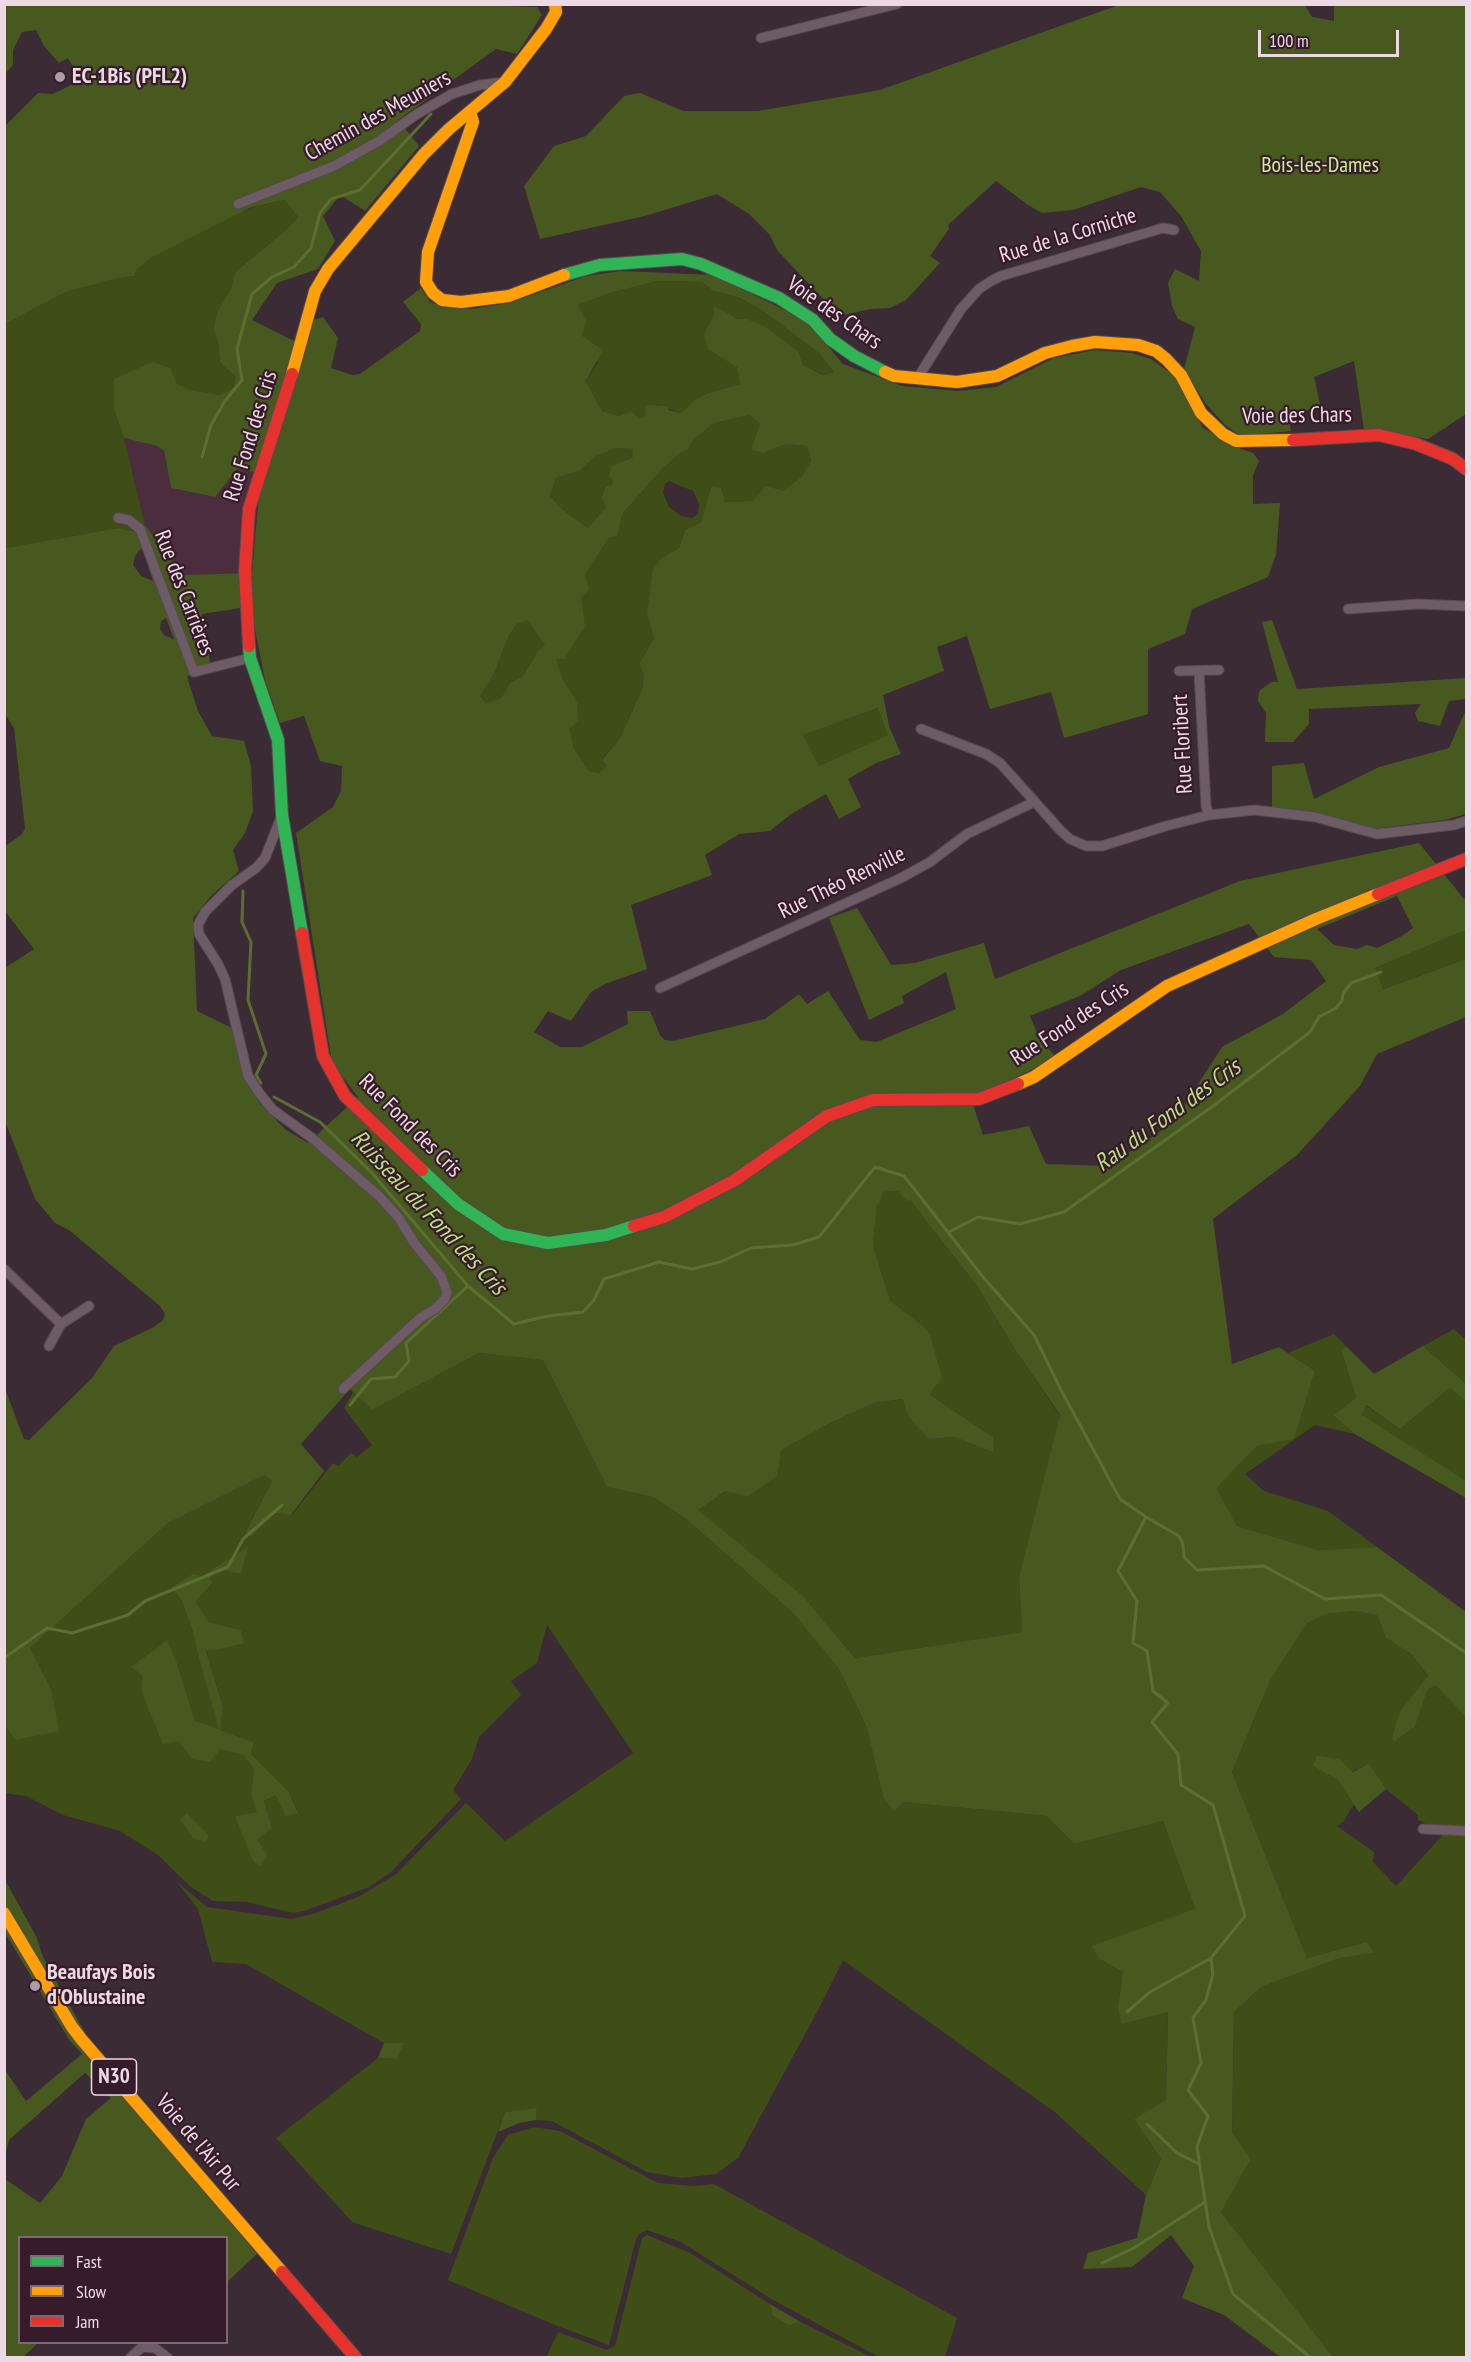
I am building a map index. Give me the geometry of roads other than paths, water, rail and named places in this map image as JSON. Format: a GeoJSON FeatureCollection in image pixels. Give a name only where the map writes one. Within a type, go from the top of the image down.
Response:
{"type":"FeatureCollection","features":[{"type":"Feature","properties":{"kind":"street","name":"Rue Fond des Cris"},"geometry":{"type":"LineString","coordinates":[[555,4],[556,12],[546,29],[506,82],[424,154],[328,269],[315,291],[295,366],[249,509],[245,571],[250,658],[278,740],[282,815],[323,1056],[345,1096],[458,1204],[503,1234],[548,1243],[606,1235],[664,1217],[735,1180],[827,1116],[873,1100],[979,1099],[1034,1077],[1167,986],[1312,921],[1467,859]]}},
{"type":"Feature","properties":{"kind":"street"},"geometry":{"type":"LineString","coordinates":[[761,38],[897,4]]}},
{"type":"Feature","properties":{"kind":"street","name":"Chemin des Meuniers"},"geometry":{"type":"LineString","coordinates":[[238,204],[334,166],[379,141],[417,114],[452,94],[480,85],[506,82]]}},
{"type":"Feature","properties":{"kind":"street","name":"Voie des Chars"},"geometry":{"type":"LineString","coordinates":[[470,112],[473,122],[428,252],[426,282],[433,293],[442,300],[460,302],[509,296],[554,278],[600,265],[682,259],[701,264],[779,298],[813,320],[830,339],[854,356],[894,376],[917,380],[957,382],[997,376],[1045,353],[1095,342],[1138,345],[1156,351],[1166,359],[1180,375],[1201,413],[1223,434],[1236,441],[1262,442],[1379,435],[1416,444],[1453,459],[1467,469]]}},
{"type":"Feature","properties":{"kind":"street","name":"Rue de la Corniche"},"geometry":{"type":"LineString","coordinates":[[917,380],[961,309],[979,289],[991,281],[1001,276],[1163,228],[1173,230]]}},
{"type":"Feature","properties":{"kind":"street","name":"Rue des Carrières"},"geometry":{"type":"LineString","coordinates":[[118,518],[129,520],[140,529],[194,672],[250,658]]}},
{"type":"Feature","properties":{"kind":"street"},"geometry":{"type":"LineString","coordinates":[[1348,609],[1428,604],[1444,607],[1467,606]]}},
{"type":"Feature","properties":{"kind":"street","name":"Rue Floribert"},"geometry":{"type":"LineString","coordinates":[[1179,671],[1220,670]]}},
{"type":"Feature","properties":{"kind":"street","name":"Rue Floribert"},"geometry":{"type":"LineString","coordinates":[[1199,671],[1206,806],[1209,815]]}},
{"type":"Feature","properties":{"kind":"street"},"geometry":{"type":"LineString","coordinates":[[921,729],[993,758],[1070,839],[1086,846],[1095,847],[1209,815],[1255,810],[1315,817],[1377,834],[1454,825],[1467,821]]}},
{"type":"Feature","properties":{"kind":"street","name":"Rue Théo Renville"},"geometry":{"type":"LineString","coordinates":[[660,988],[901,878],[930,862],[967,834],[1034,802]]}},
{"type":"Feature","properties":{"kind":"street"},"geometry":{"type":"LineString","coordinates":[[282,815],[265,858],[256,868],[232,885],[205,912],[198,925],[199,934],[225,979],[248,1076],[273,1110],[312,1138],[380,1197],[398,1217],[415,1244],[441,1276],[447,1292],[445,1299],[420,1318],[343,1389]]}},
{"type":"Feature","properties":{"kind":"street"},"geometry":{"type":"LineString","coordinates":[[4,1269],[61,1324]]}},
{"type":"Feature","properties":{"kind":"street"},"geometry":{"type":"LineString","coordinates":[[49,1346],[61,1324],[89,1306]]}},
{"type":"Feature","properties":{"kind":"street"},"geometry":{"type":"LineString","coordinates":[[1423,1829],[1467,1831]]}},
{"type":"Feature","properties":{"kind":"street","name":"Voie de l'Air Pur"},"geometry":{"type":"LineString","coordinates":[[4,1913],[82,2040],[356,2358]]}},
{"type":"Feature","properties":{"kind":"street"},"geometry":{"type":"LineString","coordinates":[[130,2358],[142,2347],[155,2348],[168,2358]]}},
{"type":"Feature","properties":{"kind":"waterway","name":"Rau du Fond des Cris"},"geometry":{"type":"LineString","coordinates":[[202,457],[211,425],[225,401],[242,380],[237,349],[252,294],[272,277],[294,267],[311,248],[320,213],[331,199],[360,190],[431,114]]}},
{"type":"Feature","properties":{"kind":"waterway","name":"Rau du Fond des Cris"},"geometry":{"type":"LineString","coordinates":[[243,891],[242,922],[251,942],[248,1000],[266,1054],[256,1075],[261,1083]]}},
{"type":"Feature","properties":{"kind":"waterway","name":"Rau du Fond des Cris"},"geometry":{"type":"LineString","coordinates":[[949,1232],[978,1217],[1020,1224],[1064,1212],[1213,1106],[1310,1032],[1319,1017],[1336,1008],[1342,1001],[1343,994],[1351,983],[1381,972]]}},
{"type":"Feature","properties":{"kind":"waterway","name":"Ruisseau du Fond des Cris"},"geometry":{"type":"LineString","coordinates":[[274,1097],[320,1122],[372,1173],[468,1286],[514,1324],[548,1316],[583,1312],[594,1300],[604,1279],[659,1262],[692,1269],[720,1262],[751,1248],[793,1245],[819,1237],[875,1167],[904,1176],[983,1277],[1034,1335],[1120,1499],[1146,1517],[1118,1571],[1137,1601],[1133,1643],[1147,1651],[1153,1691],[1168,1703],[1152,1722],[1178,1754],[1181,1785],[1213,1805],[1245,1916],[1211,1958],[1213,1974],[1206,2000],[1193,2018],[1201,2063],[1188,2090],[1208,2116],[1197,2147],[1209,2227],[1233,2294],[1311,2358]]}},
{"type":"Feature","properties":{"kind":"waterway"},"geometry":{"type":"LineString","coordinates":[[350,1405],[371,1379],[395,1377],[409,1361],[406,1343],[468,1286]]}},
{"type":"Feature","properties":{"kind":"waterway"},"geometry":{"type":"LineString","coordinates":[[4,1658],[47,1628],[72,1633],[128,1615],[145,1601],[228,1567],[243,1539],[282,1505]]}},
{"type":"Feature","properties":{"kind":"waterway"},"geometry":{"type":"LineString","coordinates":[[1146,1517],[1179,1536],[1183,1544],[1184,1557],[1197,1570],[1264,1566],[1325,1599],[1381,1595],[1466,1653]]}},
{"type":"Feature","properties":{"kind":"waterway"},"geometry":{"type":"LineString","coordinates":[[1127,2012],[1150,1992],[1211,1958]]}},
{"type":"Feature","properties":{"kind":"waterway"},"geometry":{"type":"LineString","coordinates":[[1147,2124],[1177,2153],[1199,2164]]}},
{"type":"Feature","properties":{"kind":"waterway"},"geometry":{"type":"LineString","coordinates":[[1102,2263],[1134,2248],[1205,2202]]}},
{"type":"Feature","properties":{"kind":"place","name":"EC-1Bis (PFL2)"},"geometry":{"type":"Point","coordinates":[60,77]}},
{"type":"Feature","properties":{"kind":"place","name":"Beaufays Bois d'Oblustaine"},"geometry":{"type":"Point","coordinates":[35,1986]}},
{"type":"Feature","properties":{"kind":"park label","name":"Bois-les-Dames"},"geometry":{"type":"Point","coordinates":[1320,166]}}]}
